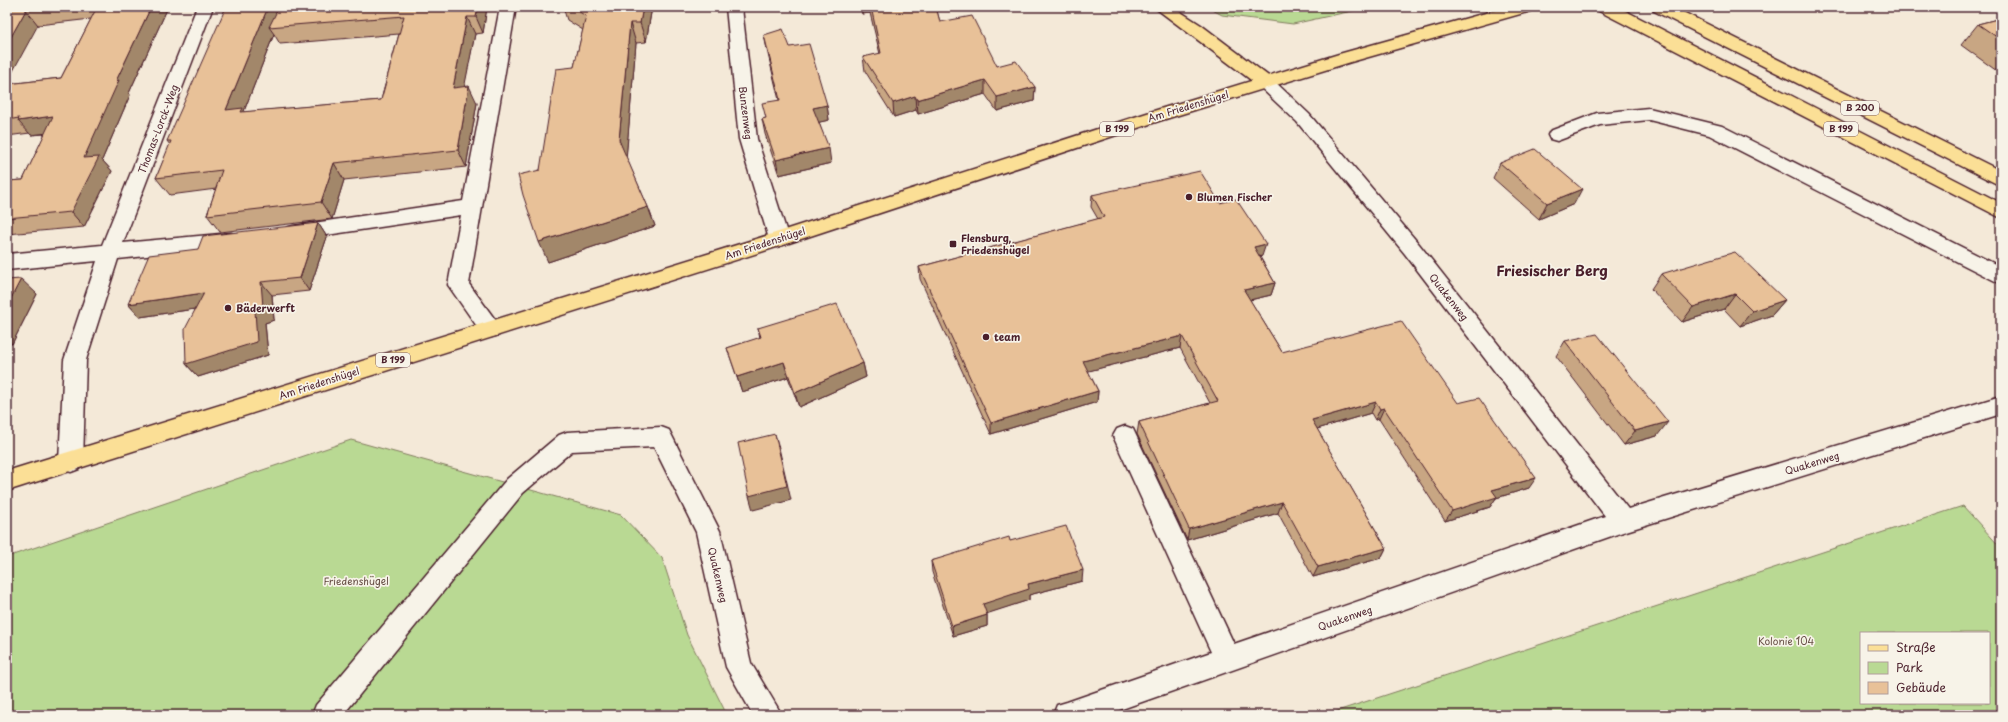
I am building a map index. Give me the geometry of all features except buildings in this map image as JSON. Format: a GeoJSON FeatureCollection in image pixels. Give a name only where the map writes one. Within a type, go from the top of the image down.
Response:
{"type":"FeatureCollection","features":[{"type":"Feature","properties":{"kind":"main road"},"geometry":{"type":"LineString","coordinates":[[1162,7],[1195,29],[1265,82]]}},
{"type":"Feature","properties":{"kind":"main road","name":"Am Friedenshügel"},"geometry":{"type":"LineString","coordinates":[[7,481],[779,239],[1265,82],[1525,7]]}},
{"type":"Feature","properties":{"kind":"main road","name":"B 199"},"geometry":{"type":"LineString","coordinates":[[1605,7],[2001,211]]}},
{"type":"Feature","properties":{"kind":"main road","name":"B 200"},"geometry":{"type":"LineString","coordinates":[[1660,7],[2001,179]]}},
{"type":"Feature","properties":{"kind":"street","name":"Thomas-Lorck-Weg"},"geometry":{"type":"LineString","coordinates":[[71,462],[75,360],[110,250],[205,7]]}},
{"type":"Feature","properties":{"kind":"street"},"geometry":{"type":"LineString","coordinates":[[491,329],[458,285],[508,7]]}},
{"type":"Feature","properties":{"kind":"street","name":"Bunzenweg"},"geometry":{"type":"LineString","coordinates":[[734,8],[748,139],[779,239]]}},
{"type":"Feature","properties":{"kind":"street","name":"Quakenweg"},"geometry":{"type":"LineString","coordinates":[[1265,82],[1303,118],[1412,249],[1623,522]]}},
{"type":"Feature","properties":{"kind":"street"},"geometry":{"type":"LineString","coordinates":[[1557,135],[1597,119],[1649,114],[1715,130],[2001,276]]}},
{"type":"Feature","properties":{"kind":"street"},"geometry":{"type":"LineString","coordinates":[[271,235],[318,230],[473,206]]}},
{"type":"Feature","properties":{"kind":"street"},"geometry":{"type":"LineString","coordinates":[[7,262],[110,250],[248,238]]}},
{"type":"Feature","properties":{"kind":"street","name":"Quakenweg"},"geometry":{"type":"LineString","coordinates":[[1067,715],[1623,522],[2001,405]]}},
{"type":"Feature","properties":{"kind":"street"},"geometry":{"type":"LineString","coordinates":[[1125,436],[1227,659]]}},
{"type":"Feature","properties":{"kind":"street","name":"Quakenweg"},"geometry":{"type":"LineString","coordinates":[[326,715],[515,486],[567,442],[661,437],[708,531],[740,667],[768,715]]}},
{"type":"Feature","properties":{"kind":"green space"},"geometry":{"type":"Polygon","coordinates":[[[1207,7],[1370,7],[1293,24],[1222,15],[1207,7]]]}},
{"type":"Feature","properties":{"kind":"green space","name":"Friedenshügel"},"geometry":{"type":"Polygon","coordinates":[[[351,440],[621,515],[662,558],[687,635],[727,715],[7,715],[7,557],[351,440]]]}},
{"type":"Feature","properties":{"kind":"green space","name":"Kolonie 104"},"geometry":{"type":"Polygon","coordinates":[[[1963,506],[2001,548],[2001,715],[1325,715],[1963,506]]]}},
{"type":"Feature","properties":{"kind":"place","name":"Blumen Fischer"},"geometry":{"type":"Point","coordinates":[1189,197]}},
{"type":"Feature","properties":{"kind":"place","name":"Flensburg, Friedenshügel"},"geometry":{"type":"Point","coordinates":[953,244]}},
{"type":"Feature","properties":{"kind":"place","name":"Bäderwerft"},"geometry":{"type":"Point","coordinates":[228,308]}},
{"type":"Feature","properties":{"kind":"place","name":"team"},"geometry":{"type":"Point","coordinates":[986,337]}},
{"type":"Feature","properties":{"kind":"district","name":"Friesischer Berg"},"geometry":{"type":"Point","coordinates":[1552,271]}}]}
